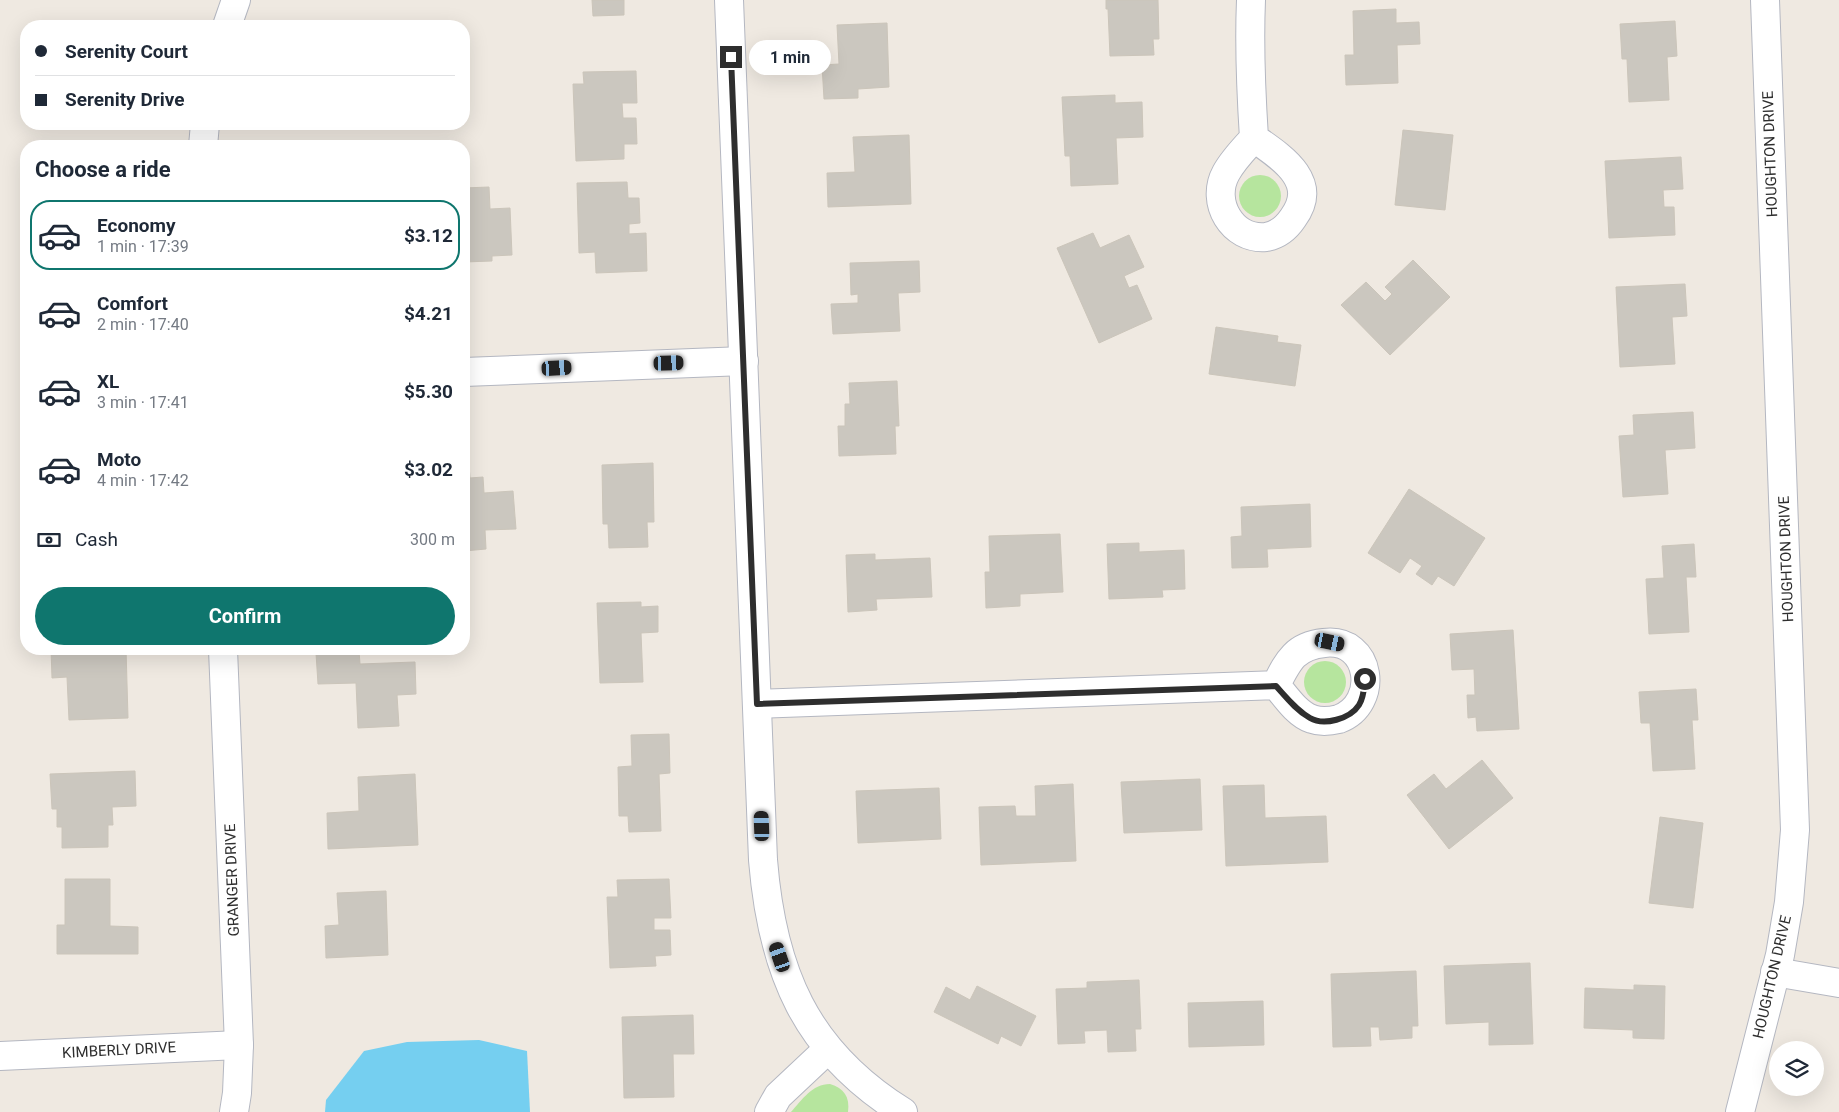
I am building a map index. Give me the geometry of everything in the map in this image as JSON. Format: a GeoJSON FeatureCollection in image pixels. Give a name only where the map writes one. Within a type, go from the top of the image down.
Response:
{"type":"FeatureCollection","features":[{"type":"Feature","properties":{"kind":"street"},"geometry":{"type":"LineString","coordinates":[[229,20],[236,0]]}},
{"type":"Feature","properties":{"kind":"street"},"geometry":{"type":"LineString","coordinates":[[729,0],[763,860],[768,909],[775,943],[790,987],[810,1024],[828,1049],[885,1108]]}},
{"type":"Feature","properties":{"kind":"street"},"geometry":{"type":"LineString","coordinates":[[1251,0],[1250,50],[1254,138]]}},
{"type":"Feature","properties":{"kind":"street","name":"HOUGHTON DRIVE"},"geometry":{"type":"LineString","coordinates":[[1740,1112],[1784,936],[1790,892],[1795,806],[1765,0]]}},
{"type":"Feature","properties":{"kind":"street"},"geometry":{"type":"LineString","coordinates":[[470,372],[744,361]]}},
{"type":"Feature","properties":{"kind":"street","name":"GRANGER DRIVE"},"geometry":{"type":"LineString","coordinates":[[223,655],[239,1045],[237,1093],[234,1112]]}},
{"type":"Feature","properties":{"kind":"street"},"geometry":{"type":"LineString","coordinates":[[757,704],[1276,686]]}},
{"type":"Feature","properties":{"kind":"street"},"geometry":{"type":"LineString","coordinates":[[1775,972],[1839,983]]}},
{"type":"Feature","properties":{"kind":"street","name":"KIMBERLY DRIVE"},"geometry":{"type":"LineString","coordinates":[[0,1056],[239,1045]]}},
{"type":"Feature","properties":{"kind":"street"},"geometry":{"type":"LineString","coordinates":[[769,1112],[778,1096],[828,1049]]}},
{"type":"Feature","properties":{"kind":"green space"},"geometry":{"type":"Polygon","coordinates":[[[1264,175],[1272,178],[1278,184],[1281,196],[1278,208],[1272,214],[1256,217],[1248,214],[1242,208],[1239,192],[1242,184],[1248,178],[1264,175]]]}},
{"type":"Feature","properties":{"kind":"green space"},"geometry":{"type":"Polygon","coordinates":[[[1329,661],[1337,664],[1343,670],[1346,682],[1343,694],[1337,700],[1321,703],[1313,700],[1307,694],[1304,678],[1307,670],[1313,664],[1329,661]]]}},
{"type":"Feature","properties":{"kind":"green space"},"geometry":{"type":"Polygon","coordinates":[[[830,1084],[839,1088],[845,1094],[848,1102],[848,1112],[791,1112],[813,1090],[830,1084]]]}},
{"type":"Feature","properties":{"kind":"water"},"geometry":{"type":"Polygon","coordinates":[[[479,1040],[527,1051],[530,1112],[325,1112],[326,1100],[364,1051],[407,1042],[479,1040]]]}},
{"type":"Feature","properties":{"kind":"building"},"geometry":{"type":"Polygon","coordinates":[[[592,0],[624,0],[624,15],[593,16],[592,0]]]}},
{"type":"Feature","properties":{"kind":"building"},"geometry":{"type":"Polygon","coordinates":[[[1106,0],[1158,0],[1159,39],[1153,39],[1154,55],[1110,56],[1106,0]]]}},
{"type":"Feature","properties":{"kind":"building"},"geometry":{"type":"Polygon","coordinates":[[[1396,9],[1396,23],[1419,22],[1420,44],[1397,45],[1398,83],[1346,85],[1345,55],[1354,55],[1353,11],[1396,9]]]}},
{"type":"Feature","properties":{"kind":"building"},"geometry":{"type":"Polygon","coordinates":[[[1675,21],[1677,56],[1667,57],[1669,100],[1629,102],[1627,59],[1622,59],[1620,24],[1675,21]]]}},
{"type":"Feature","properties":{"kind":"building"},"geometry":{"type":"Polygon","coordinates":[[[887,23],[889,87],[858,89],[858,98],[824,99],[822,65],[839,64],[837,25],[887,23]]]}},
{"type":"Feature","properties":{"kind":"building"},"geometry":{"type":"Polygon","coordinates":[[[636,71],[637,103],[622,103],[623,118],[636,118],[637,144],[624,144],[624,159],[576,161],[573,84],[584,84],[583,72],[636,71]]]}},
{"type":"Feature","properties":{"kind":"building"},"geometry":{"type":"Polygon","coordinates":[[[1115,95],[1115,103],[1142,102],[1143,137],[1116,138],[1118,184],[1071,186],[1070,156],[1065,156],[1062,97],[1115,95]]]}},
{"type":"Feature","properties":{"kind":"building"},"geometry":{"type":"Polygon","coordinates":[[[1403,130],[1453,135],[1445,210],[1395,205],[1403,130]]]}},
{"type":"Feature","properties":{"kind":"building"},"geometry":{"type":"Polygon","coordinates":[[[909,135],[911,204],[828,207],[827,173],[855,172],[853,137],[909,135]]]}},
{"type":"Feature","properties":{"kind":"building"},"geometry":{"type":"Polygon","coordinates":[[[1681,157],[1683,189],[1663,190],[1664,207],[1674,207],[1675,235],[1609,238],[1605,161],[1681,157]]]}},
{"type":"Feature","properties":{"kind":"building"},"geometry":{"type":"Polygon","coordinates":[[[627,182],[628,198],[639,198],[640,223],[629,224],[629,234],[646,233],[647,271],[596,273],[595,252],[579,253],[577,183],[627,182]]]}},
{"type":"Feature","properties":{"kind":"building"},"geometry":{"type":"Polygon","coordinates":[[[489,187],[490,209],[510,208],[512,255],[492,256],[492,261],[470,262],[470,188],[489,187]]]}},
{"type":"Feature","properties":{"kind":"building"},"geometry":{"type":"Polygon","coordinates":[[[1093,233],[1100,248],[1129,235],[1144,267],[1124,276],[1129,288],[1137,285],[1152,319],[1099,343],[1057,248],[1093,233]]]}},
{"type":"Feature","properties":{"kind":"building"},"geometry":{"type":"Polygon","coordinates":[[[1413,260],[1450,297],[1390,355],[1341,305],[1366,282],[1385,301],[1392,294],[1385,287],[1413,260]]]}},
{"type":"Feature","properties":{"kind":"building"},"geometry":{"type":"Polygon","coordinates":[[[919,261],[920,292],[898,293],[900,331],[833,334],[831,304],[858,303],[858,294],[851,295],[850,263],[919,261]]]}},
{"type":"Feature","properties":{"kind":"building"},"geometry":{"type":"Polygon","coordinates":[[[1685,284],[1687,316],[1672,317],[1675,364],[1620,367],[1616,287],[1685,284]]]}},
{"type":"Feature","properties":{"kind":"building"},"geometry":{"type":"Polygon","coordinates":[[[1216,327],[1278,336],[1277,342],[1301,345],[1295,386],[1209,374],[1216,327]]]}},
{"type":"Feature","properties":{"kind":"building"},"geometry":{"type":"Polygon","coordinates":[[[897,381],[899,426],[895,426],[896,454],[839,456],[838,426],[845,426],[845,404],[850,404],[849,383],[897,381]]]}},
{"type":"Feature","properties":{"kind":"building"},"geometry":{"type":"Polygon","coordinates":[[[1693,412],[1695,448],[1665,450],[1668,494],[1623,497],[1619,436],[1634,435],[1633,415],[1693,412]]]}},
{"type":"Feature","properties":{"kind":"building"},"geometry":{"type":"Polygon","coordinates":[[[653,463],[654,522],[647,522],[648,547],[609,548],[608,524],[603,524],[602,465],[653,463]]]}},
{"type":"Feature","properties":{"kind":"building"},"geometry":{"type":"Polygon","coordinates":[[[483,477],[484,493],[513,491],[516,529],[485,530],[486,549],[470,550],[470,478],[483,477]]]}},
{"type":"Feature","properties":{"kind":"building"},"geometry":{"type":"Polygon","coordinates":[[[1409,489],[1485,538],[1454,586],[1438,576],[1432,585],[1416,574],[1422,566],[1410,558],[1400,573],[1368,553],[1409,489]]]}},
{"type":"Feature","properties":{"kind":"building"},"geometry":{"type":"Polygon","coordinates":[[[1310,504],[1311,547],[1267,549],[1268,567],[1232,568],[1231,537],[1242,536],[1241,507],[1310,504]]]}},
{"type":"Feature","properties":{"kind":"building"},"geometry":{"type":"Polygon","coordinates":[[[1060,534],[1063,592],[1020,594],[1020,606],[986,608],[985,572],[990,572],[989,536],[1060,534]]]}},
{"type":"Feature","properties":{"kind":"building"},"geometry":{"type":"Polygon","coordinates":[[[1139,543],[1139,552],[1184,550],[1185,589],[1162,590],[1163,597],[1109,599],[1107,544],[1139,543]]]}},
{"type":"Feature","properties":{"kind":"building"},"geometry":{"type":"Polygon","coordinates":[[[1694,544],[1696,577],[1686,577],[1689,632],[1649,634],[1646,579],[1664,578],[1662,546],[1694,544]]]}},
{"type":"Feature","properties":{"kind":"building"},"geometry":{"type":"Polygon","coordinates":[[[875,554],[875,560],[930,558],[932,597],[876,599],[877,610],[848,612],[846,555],[875,554]]]}},
{"type":"Feature","properties":{"kind":"building"},"geometry":{"type":"Polygon","coordinates":[[[641,602],[641,607],[658,606],[658,632],[641,633],[643,682],[600,683],[597,603],[641,602]]]}},
{"type":"Feature","properties":{"kind":"building"},"geometry":{"type":"Polygon","coordinates":[[[1513,630],[1519,729],[1477,731],[1476,717],[1468,718],[1467,695],[1475,695],[1474,669],[1452,670],[1450,634],[1513,630]]]}},
{"type":"Feature","properties":{"kind":"building"},"geometry":{"type":"Polygon","coordinates":[[[51,655],[126,655],[128,718],[69,720],[67,677],[52,678],[51,655]]]}},
{"type":"Feature","properties":{"kind":"building"},"geometry":{"type":"Polygon","coordinates":[[[316,655],[359,655],[360,664],[415,662],[416,694],[397,695],[399,726],[358,728],[356,683],[318,684],[316,655]]]}},
{"type":"Feature","properties":{"kind":"building"},"geometry":{"type":"Polygon","coordinates":[[[1696,689],[1698,720],[1692,720],[1695,769],[1653,771],[1650,723],[1641,723],[1639,692],[1696,689]]]}},
{"type":"Feature","properties":{"kind":"building"},"geometry":{"type":"Polygon","coordinates":[[[669,734],[670,773],[659,774],[661,831],[629,832],[628,816],[619,816],[618,767],[632,766],[631,735],[669,734]]]}},
{"type":"Feature","properties":{"kind":"building"},"geometry":{"type":"Polygon","coordinates":[[[1482,760],[1513,798],[1449,849],[1407,795],[1434,774],[1446,789],[1482,760]]]}},
{"type":"Feature","properties":{"kind":"building"},"geometry":{"type":"Polygon","coordinates":[[[135,771],[136,806],[112,807],[113,825],[108,825],[108,847],[62,848],[62,827],[57,827],[57,809],[52,809],[50,774],[135,771]]]}},
{"type":"Feature","properties":{"kind":"building"},"geometry":{"type":"Polygon","coordinates":[[[415,774],[418,845],[328,849],[327,813],[359,811],[358,777],[415,774]]]}},
{"type":"Feature","properties":{"kind":"building"},"geometry":{"type":"Polygon","coordinates":[[[1200,779],[1202,830],[1124,833],[1121,782],[1200,779]]]}},
{"type":"Feature","properties":{"kind":"building"},"geometry":{"type":"Polygon","coordinates":[[[1073,784],[1076,861],[981,865],[979,807],[1015,806],[1016,816],[1036,816],[1035,786],[1073,784]]]}},
{"type":"Feature","properties":{"kind":"building"},"geometry":{"type":"Polygon","coordinates":[[[1264,785],[1265,818],[1326,816],[1328,862],[1226,866],[1223,786],[1264,785]]]}},
{"type":"Feature","properties":{"kind":"building"},"geometry":{"type":"Polygon","coordinates":[[[939,788],[941,839],[858,843],[856,791],[939,788]]]}},
{"type":"Feature","properties":{"kind":"building"},"geometry":{"type":"Polygon","coordinates":[[[1660,817],[1703,823],[1693,908],[1649,903],[1660,817]]]}},
{"type":"Feature","properties":{"kind":"building"},"geometry":{"type":"Polygon","coordinates":[[[65,879],[110,879],[110,926],[138,927],[138,954],[57,954],[57,925],[65,925],[65,879]]]}},
{"type":"Feature","properties":{"kind":"building"},"geometry":{"type":"Polygon","coordinates":[[[669,879],[671,918],[654,918],[654,930],[670,930],[671,955],[655,956],[656,966],[610,968],[607,897],[618,897],[617,880],[669,879]]]}},
{"type":"Feature","properties":{"kind":"building"},"geometry":{"type":"Polygon","coordinates":[[[386,891],[388,955],[326,958],[325,926],[339,925],[337,893],[386,891]]]}},
{"type":"Feature","properties":{"kind":"building"},"geometry":{"type":"Polygon","coordinates":[[[1530,963],[1533,1044],[1489,1045],[1489,1022],[1446,1024],[1444,966],[1530,963]]]}},
{"type":"Feature","properties":{"kind":"building"},"geometry":{"type":"Polygon","coordinates":[[[1416,971],[1418,1026],[1412,1026],[1412,1038],[1380,1040],[1379,1027],[1370,1027],[1371,1046],[1333,1047],[1331,974],[1416,971]]]}},
{"type":"Feature","properties":{"kind":"building"},"geometry":{"type":"Polygon","coordinates":[[[1139,980],[1141,1029],[1135,1029],[1136,1051],[1108,1052],[1107,1030],[1084,1031],[1085,1043],[1058,1044],[1056,989],[1087,988],[1087,982],[1139,980]]]}},
{"type":"Feature","properties":{"kind":"building"},"geometry":{"type":"Polygon","coordinates":[[[1634,985],[1665,986],[1664,1039],[1633,1038],[1633,1030],[1584,1028],[1585,988],[1634,990],[1634,985]]]}},
{"type":"Feature","properties":{"kind":"building"},"geometry":{"type":"Polygon","coordinates":[[[977,986],[1036,1016],[1021,1046],[1001,1036],[998,1044],[934,1012],[946,987],[970,1000],[977,986]]]}},
{"type":"Feature","properties":{"kind":"building"},"geometry":{"type":"Polygon","coordinates":[[[1263,1001],[1264,1045],[1189,1047],[1188,1003],[1263,1001]]]}},
{"type":"Feature","properties":{"kind":"building"},"geometry":{"type":"Polygon","coordinates":[[[693,1015],[694,1054],[673,1054],[674,1097],[624,1098],[622,1017],[693,1015]]]}},
{"type":"Feature","properties":{"kind":"route"},"geometry":{"type":"LineString","coordinates":[[731,57],[757,704],[1276,686],[1303,713],[1312,719],[1326,721],[1336,720],[1348,715],[1358,706],[1364,691],[1365,679]]}}]}
